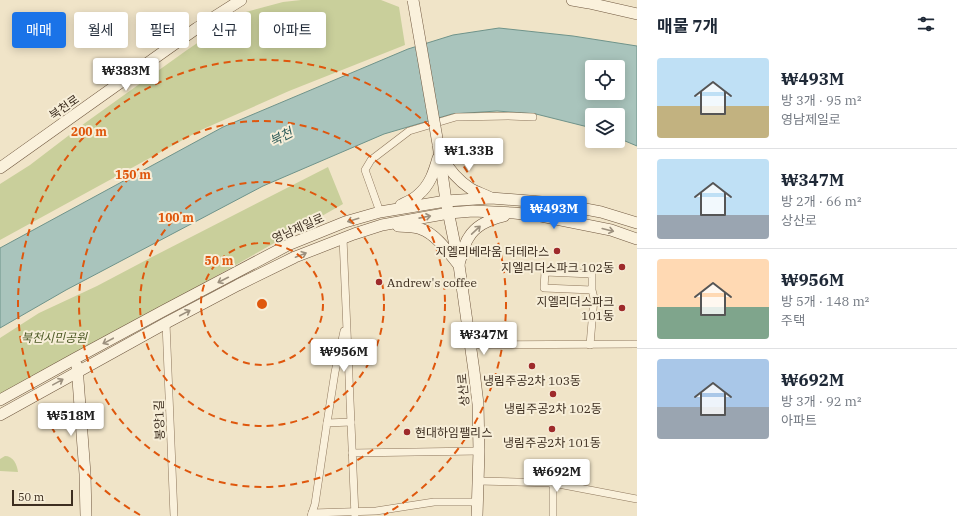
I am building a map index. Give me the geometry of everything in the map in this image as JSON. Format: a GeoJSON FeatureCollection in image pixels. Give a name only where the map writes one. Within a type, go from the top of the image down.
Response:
{"type":"FeatureCollection","features":[{"type":"Feature","properties":{"kind":"street","name":"북천로"},"geometry":{"type":"LineString","coordinates":[[0,168],[197,28],[241,0]]}},
{"type":"Feature","properties":{"kind":"street","name":"상산로"},"geometry":{"type":"LineString","coordinates":[[413,0],[439,148],[446,201],[459,264],[474,371],[478,404],[479,452],[477,516]]}},
{"type":"Feature","properties":{"kind":"street"},"geometry":{"type":"LineString","coordinates":[[572,0],[637,14]]}},
{"type":"Feature","properties":{"kind":"street"},"geometry":{"type":"LineString","coordinates":[[380,212],[365,170],[371,160],[409,130],[456,117],[533,117]]}},
{"type":"Feature","properties":{"kind":"street"},"geometry":{"type":"LineString","coordinates":[[439,148],[448,168],[462,182],[471,189],[491,198]]}},
{"type":"Feature","properties":{"kind":"street"},"geometry":{"type":"LineString","coordinates":[[394,209],[417,196],[427,187],[434,170],[439,148]]}},
{"type":"Feature","properties":{"kind":"street","name":"영남제일로"},"geometry":{"type":"LineString","coordinates":[[0,400],[288,245],[344,222],[394,209],[446,201],[491,198],[554,203],[601,212],[637,223]]}},
{"type":"Feature","properties":{"kind":"street"},"geometry":{"type":"LineString","coordinates":[[0,415],[78,371],[238,285],[295,257],[343,238],[382,225],[449,213],[473,211],[514,213],[541,216],[597,227],[637,239]]}},
{"type":"Feature","properties":{"kind":"street"},"geometry":{"type":"LineString","coordinates":[[382,225],[405,226],[421,229],[439,241],[459,264],[469,237],[478,228],[490,220],[514,213]]}},
{"type":"Feature","properties":{"kind":"street"},"geometry":{"type":"LineString","coordinates":[[343,238],[355,514]]}},
{"type":"Feature","properties":{"kind":"street"},"geometry":{"type":"LineString","coordinates":[[590,345],[594,298],[592,290],[592,274],[545,272],[544,288],[592,290]]}},
{"type":"Feature","properties":{"kind":"street"},"geometry":{"type":"LineString","coordinates":[[346,321],[335,372],[315,504],[312,514],[355,514],[434,502],[477,502]]}},
{"type":"Feature","properties":{"kind":"street","name":"봉양1길"},"geometry":{"type":"LineString","coordinates":[[166,323],[174,516]]}},
{"type":"Feature","properties":{"kind":"street"},"geometry":{"type":"LineString","coordinates":[[470,346],[637,344]]}},
{"type":"Feature","properties":{"kind":"street"},"geometry":{"type":"LineString","coordinates":[[76,358],[85,474],[86,516]]}},
{"type":"Feature","properties":{"kind":"street"},"geometry":{"type":"LineString","coordinates":[[327,423],[351,422]]}},
{"type":"Feature","properties":{"kind":"street"},"geometry":{"type":"LineString","coordinates":[[352,454],[479,452]]}},
{"type":"Feature","properties":{"kind":"street"},"geometry":{"type":"LineString","coordinates":[[478,481],[553,483],[637,499]]}},
{"type":"Feature","properties":{"kind":"street"},"geometry":{"type":"LineString","coordinates":[[553,483],[553,516]]}},
{"type":"Feature","properties":{"kind":"green space"},"geometry":{"type":"Polygon","coordinates":[[[301,0],[381,0],[399,7],[405,45],[289,91],[201,130],[0,240],[0,184],[30,165],[85,123],[197,43],[197,48],[251,48],[251,12],[246,12],[283,2],[301,0]]]}},
{"type":"Feature","properties":{"kind":"green space","name":"북천시민공원"},"geometry":{"type":"Polygon","coordinates":[[[328,167],[343,204],[0,399],[0,338],[39,313],[97,286],[328,167]]]}},
{"type":"Feature","properties":{"kind":"green space"},"geometry":{"type":"Polygon","coordinates":[[[5,456],[10,457],[14,461],[18,472],[0,471],[0,459],[5,456]]]}},
{"type":"Feature","properties":{"kind":"water","name":"북천"},"geometry":{"type":"Polygon","coordinates":[[[499,28],[573,36],[637,46],[637,146],[625,141],[625,108],[585,108],[585,126],[536,114],[497,111],[452,114],[384,134],[263,186],[66,290],[0,328],[0,248],[223,127],[408,49],[453,35],[499,28]]]}},
{"type":"Feature","properties":{"kind":"place","name":"지엘리베라움 더테라스"},"geometry":{"type":"Point","coordinates":[557,251]}},
{"type":"Feature","properties":{"kind":"place","name":"지엘리더스파크 102동"},"geometry":{"type":"Point","coordinates":[622,267]}},
{"type":"Feature","properties":{"kind":"place","name":"Andrew's coffee"},"geometry":{"type":"Point","coordinates":[379,282]}},
{"type":"Feature","properties":{"kind":"place","name":"지엘리더스파크 101동"},"geometry":{"type":"Point","coordinates":[622,308]}},
{"type":"Feature","properties":{"kind":"place","name":"냉림주공2차 103동"},"geometry":{"type":"Point","coordinates":[532,366]}},
{"type":"Feature","properties":{"kind":"place","name":"냉림주공2차 102동"},"geometry":{"type":"Point","coordinates":[553,394]}},
{"type":"Feature","properties":{"kind":"place","name":"냉림주공2차 101동"},"geometry":{"type":"Point","coordinates":[552,429]}},
{"type":"Feature","properties":{"kind":"place","name":"현대하임팰리스"},"geometry":{"type":"Point","coordinates":[407,432]}}]}
